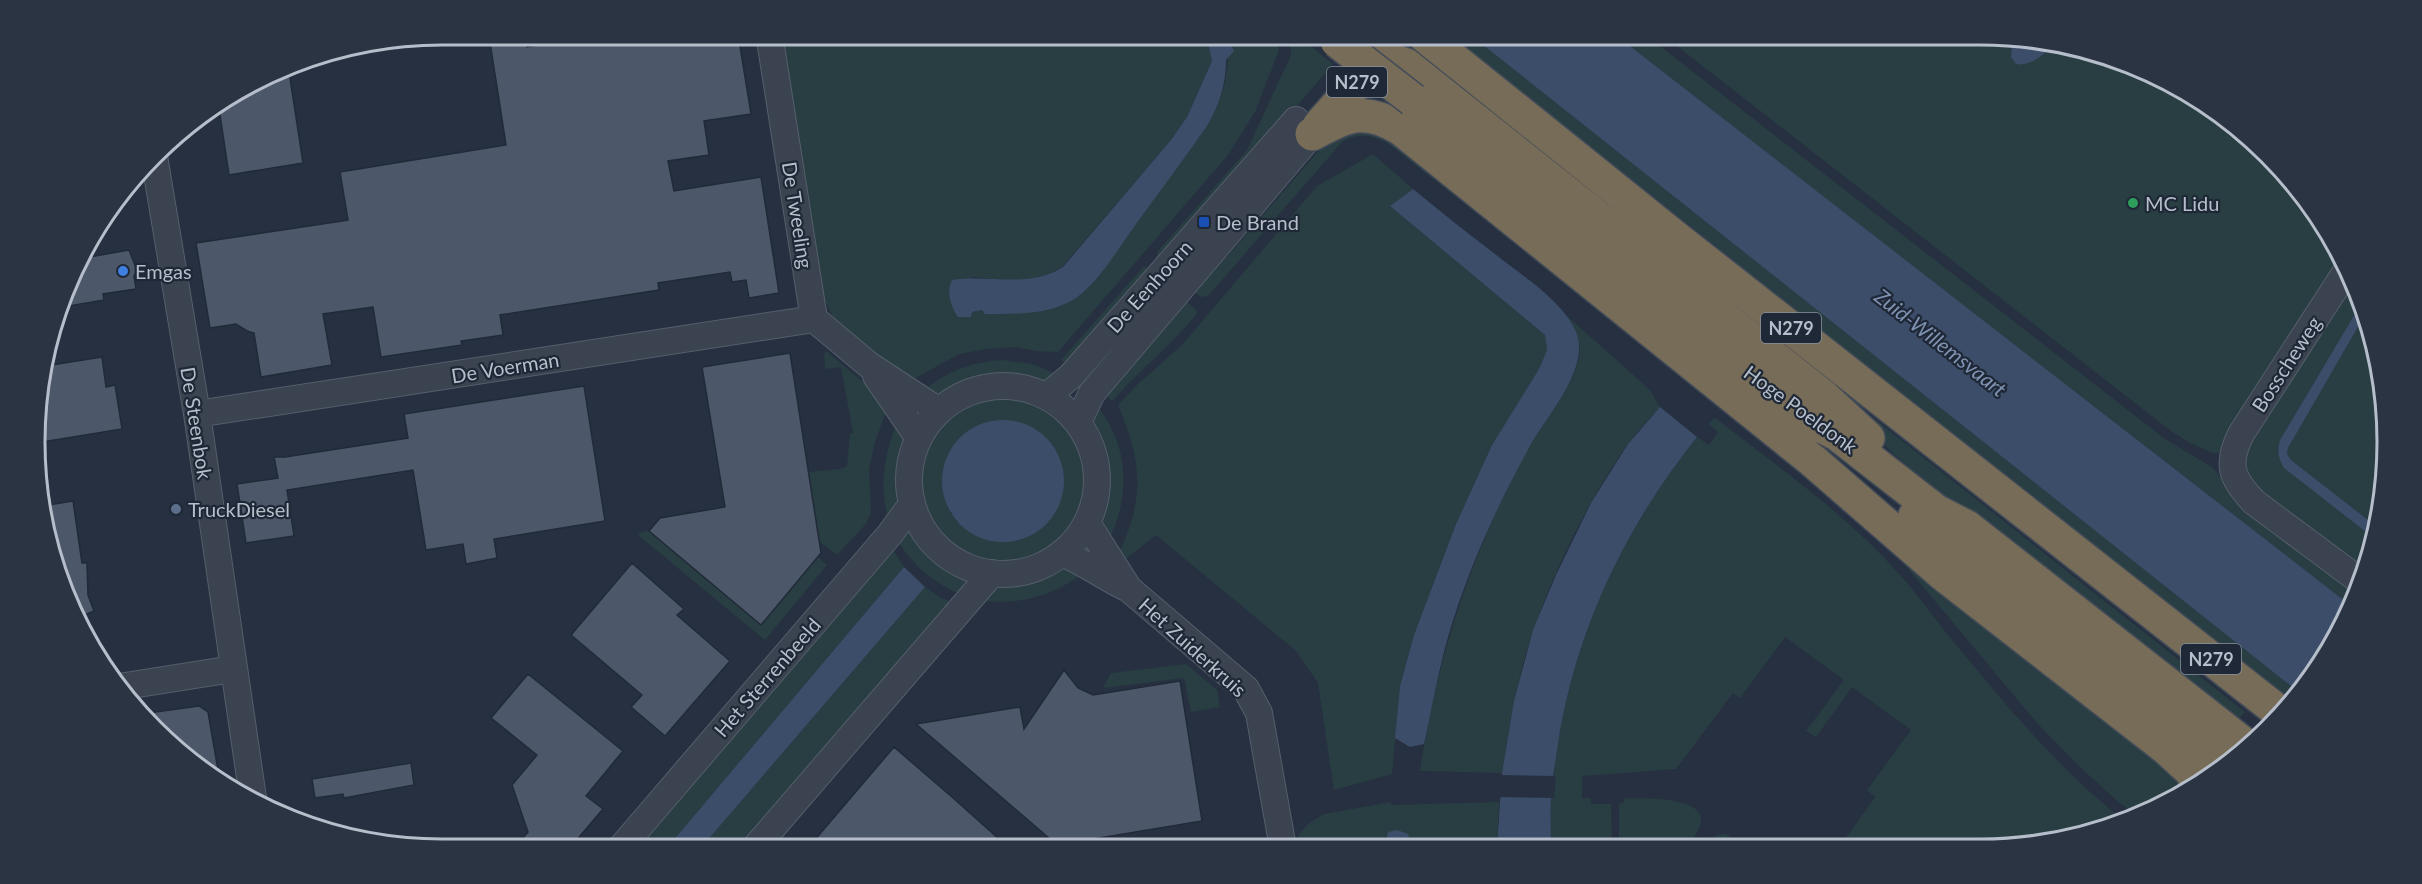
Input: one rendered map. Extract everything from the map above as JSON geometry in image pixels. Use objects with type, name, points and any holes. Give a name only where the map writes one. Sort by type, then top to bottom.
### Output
[{"type":"highway","name":"N279","points":[[1304,127],[1342,45]]},
{"type":"highway","name":"Hoge Poeldonk","points":[[1352,45],[1413,100],[1811,421],[1837,434],[1936,512],[1967,527],[2240,741]]},
{"type":"highway","name":"N279","points":[[1436,45],[2274,709]]},
{"type":"highway","name":"N279","points":[[1304,127],[1373,65],[1382,60],[1394,60],[1406,65],[1824,397],[1967,527]]},
{"type":"highway","name":"N279","points":[[1304,127],[1363,115],[1383,119],[1401,129],[1805,454],[1944,575],[2166,748],[2194,776]]},
{"type":"highway","name":"N279","points":[[1811,421],[1832,444],[1879,481],[1922,523],[2198,740],[2215,762]]},
{"type":"street","name":"De Tweeling","points":[[771,45],[814,319]]},
{"type":"street","name":"De Eenhoorn","points":[[1047,394],[1071,376],[1304,127]]},
{"type":"street","name":"De Eenhoorn","points":[[1079,420],[1092,393],[1304,127]]},
{"type":"street","name":"De Steenbok","points":[[156,167],[197,414],[252,791]]},
{"type":"street","name":"Bosscheweg","points":[[2342,278],[2241,434],[2231,461],[2235,478],[2242,490],[2254,502],[2354,576]]},
{"type":"street","points":[[814,319],[869,365],[939,411]]},
{"type":"street","name":"De Voerman","points":[[197,414],[814,319]]},
{"type":"street","points":[[869,365],[918,437]]},
{"type":"street","points":[[1012,387],[1047,394],[1079,420],[1090,443],[1098,482],[1087,523],[1077,538],[1057,558],[1027,571],[992,573],[969,567],[936,544],[925,532],[912,504],[908,478],[910,459],[918,437],[939,411],[950,402],[980,390],[1012,387]]},
{"type":"street","name":"Het Sterrenbeeld","points":[[629,839],[890,534],[912,504]]},
{"type":"street","name":"Het Zuiderkruis","points":[[1087,523],[1129,589]]},
{"type":"street","name":"Het Zuiderkruis","points":[[1062,553],[1082,561],[1109,580],[1129,589],[1246,689],[1259,713],[1281,839]]},
{"type":"street","points":[[763,839],[992,573]]},
{"type":"street","points":[[128,685],[233,669]]},
{"type":"green space","points":[[781,45],[1206,45],[1208,48],[1212,61],[1187,117],[1171,140],[1062,267],[1052,273],[1030,279],[972,277],[972,312],[1083,293],[1103,270],[1207,126],[1221,96],[1230,45],[1278,45],[1279,50],[1255,112],[1228,155],[1058,352],[1016,347],[987,349],[959,354],[914,379],[901,377],[835,322],[819,288]]},
{"type":"green space","points":[[1290,45],[1310,45],[1333,64],[1161,264],[1156,259],[1158,251],[1247,150],[1291,55]]},
{"type":"green space","points":[[1463,45],[1483,45],[2292,687],[2284,697]]},
{"type":"green space","points":[[1629,45],[1659,45],[2165,439],[2212,467],[2238,498],[2350,585],[2344,600]]},
{"type":"green space","name":"MC Lidu","points":[[1676,45],[1980,45],[2032,48],[2083,59],[2132,75],[2178,98],[2222,127],[2261,161],[2295,200],[2310,221],[2338,269],[2220,452],[2215,454],[2190,443],[2171,431]]},
{"type":"green space","points":[[1430,67],[2245,712],[2234,725],[1942,496],[1835,398]]},
{"type":"green space","points":[[1365,125],[1380,129],[1402,140],[1825,477],[1972,614],[2164,766],[2176,777],[2179,785],[2130,810],[2117,801],[2036,722],[1884,540],[1744,424],[1389,144],[1366,136],[1354,137],[1342,142],[1208,296],[1201,297],[1187,287],[1205,271],[1226,258],[1333,134],[1349,127]]},
{"type":"green space","points":[[1373,154],[1413,189],[1390,206],[1545,335],[1547,350],[1539,369],[1492,445],[1456,524],[1414,635],[1400,686],[1392,774],[1334,790],[1318,683],[1296,651],[1156,535],[1122,562],[1119,552],[1133,514],[1137,496],[1137,478],[1132,443],[1118,405],[1182,345],[1317,186]]},
{"type":"green space","points":[[1144,266],[1152,272],[1072,367],[1061,360]]},
{"type":"green space","points":[[2346,287],[2356,313],[2280,440],[2278,450],[2285,468],[2366,532],[2357,568],[2248,483],[2243,450]]},
{"type":"green space","points":[[1184,299],[1197,311],[1196,315],[1112,401],[1102,391]]},
{"type":"green space","points":[[1566,315],[1650,390],[1660,407],[1631,440],[1613,466],[1586,511],[1552,582],[1523,664],[1502,773],[1420,771],[1443,662],[1477,557],[1518,468],[1575,372],[1580,349],[1575,331]]},
{"type":"green space","points":[[2359,325],[2374,390],[2376,416],[2376,468],[2369,520],[2291,460],[2287,454],[2288,448]]},
{"type":"green space","points":[[826,351],[868,386],[886,412],[875,442],[869,470],[871,513],[865,525],[837,555],[819,541],[808,472],[840,469],[847,466],[850,434],[853,433],[841,367],[825,369]]},
{"type":"green space","points":[[1002,360],[1032,364],[1061,376],[1044,382],[991,380],[949,392],[923,391],[941,378],[960,369]]},
{"type":"green space","points":[[999,395],[1040,405],[1068,426],[1084,455],[1088,487],[1080,518],[1063,545],[1035,562],[998,567],[965,558],[938,537],[927,522],[921,505],[918,469],[931,435],[942,421],[956,409],[971,402]],"holes":[[[952,448],[1021,540],[998,541],[988,538],[964,528],[954,517],[948,508],[943,488],[945,467]]]},
{"type":"green space","points":[[1095,404],[1107,420],[1115,437],[1121,455],[1123,473],[1120,510],[1106,545],[1099,519],[1103,504],[1104,473],[1093,428],[1092,418]]},
{"type":"green space","points":[[900,417],[906,433],[907,445],[901,470],[900,501],[889,524],[884,496],[884,469],[894,430]]},
{"type":"green space","points":[[1714,417],[1810,491],[1856,530],[1910,587],[2028,729],[2073,776],[2117,815],[2032,836],[1980,839],[1845,839],[1875,797],[1867,790],[1911,730],[1852,687],[1816,737],[1806,731],[1844,680],[1785,637],[1740,698],[1733,693],[1676,769],[1582,776],[1582,798],[1591,798],[1591,804],[1611,804],[1612,839],[1551,839],[1551,791],[1557,751],[1575,666],[1589,625],[1625,546],[1671,472],[1697,437],[1709,445],[1718,432],[1709,424]]},
{"type":"green space","points":[[909,521],[922,542],[937,558],[966,577],[978,581],[965,596],[934,580],[909,557],[895,537]]},
{"type":"green space","points":[[649,531],[761,624],[818,557],[827,565],[765,640],[638,535]]},
{"type":"green space","points":[[889,544],[904,567],[674,839],[636,839]]},
{"type":"green space","points":[[1065,568],[1085,572],[1060,588],[1034,598],[1007,602],[977,600],[997,586],[1029,581],[1056,569]]},
{"type":"green space","points":[[925,587],[958,605],[751,839],[709,839]]},
{"type":"green space","points":[[1186,664],[1217,690],[1220,707],[1191,712],[1184,678],[1103,688],[1111,673]]},
{"type":"green space","points":[[1624,798],[1670,800],[1682,803],[1693,807],[1699,813],[1701,822],[1692,839],[1619,839],[1619,804],[1624,802]]},
{"type":"green space","points":[[1391,802],[1391,805],[1499,802],[1497,839],[1298,839],[1298,836],[1308,824],[1324,814]]},
{"type":"green space","points":[[1726,834],[1733,839],[1714,839],[1716,836]]},
{"type":"water","points":[[1207,45],[1231,45],[1234,51],[1226,60],[1223,86],[1215,111],[1207,126],[1112,258],[1086,290],[1077,298],[1048,310],[985,314],[982,310],[972,312],[971,317],[958,317],[950,299],[949,289],[952,280],[1023,279],[1050,274],[1063,267],[1171,140],[1187,117],[1212,61]]},
{"type":"water","name":"Zuid-Willemsvaart","points":[[1483,45],[1629,45],[2344,600],[2324,640],[2292,687]]},
{"type":"water","points":[[2012,47],[2047,51],[2032,61],[2016,64],[2011,57]]},
{"type":"water","points":[[1413,189],[1552,299],[1570,321],[1576,332],[1579,346],[1578,361],[1573,376],[1530,446],[1484,539],[1464,588],[1448,637],[1424,744],[1410,747],[1395,738],[1400,686],[1414,635],[1456,524],[1492,445],[1539,369],[1547,350],[1545,335],[1390,206]]},
{"type":"water","points":[[2356,313],[2359,325],[2288,448],[2287,454],[2291,460],[2369,520],[2366,532],[2284,468],[2278,451],[2280,440]]},
{"type":"water","points":[[1660,407],[1697,437],[1647,508],[1625,546],[1589,625],[1575,666],[1557,751],[1551,791],[1551,839],[1498,839],[1502,773],[1514,701],[1533,630],[1556,575],[1591,503],[1628,444]]},
{"type":"water","points":[[1003,420],[1026,425],[1037,430],[1046,438],[1054,447],[1059,458],[1064,481],[1059,504],[1054,515],[1046,524],[1037,532],[1026,537],[1003,542],[980,537],[969,532],[960,524],[952,515],[947,504],[942,481],[947,458],[952,447],[960,438],[969,430],[980,425]]},
{"type":"water","points":[[904,567],[925,587],[709,839],[674,839]]},
{"type":"water","points":[[1397,830],[1408,834],[1410,839],[1387,839],[1388,832]]},
{"type":"pier","points":[[1499,775],[1556,776],[1554,798],[1497,797]]},
{"type":"building","points":[[490,45],[527,45],[527,47],[538,45],[740,45],[751,114],[704,121],[709,155],[668,161],[674,191],[761,177],[779,293],[749,298],[746,280],[732,282],[730,272],[658,283],[659,290],[500,315],[503,335],[461,341],[462,345],[381,357],[373,307],[323,314],[332,365],[261,377],[254,333],[236,324],[210,328],[196,243],[348,220],[340,172],[506,145]]},
{"type":"building","points":[[290,75],[303,163],[229,175],[220,113],[243,98]]},
{"type":"building","points":[[129,250],[137,270],[134,276],[136,289],[103,294],[104,300],[69,306],[91,257]]},
{"type":"building","points":[[790,353],[821,553],[761,625],[649,531],[660,518],[725,507],[702,367]]},
{"type":"building","points":[[102,357],[106,387],[115,385],[122,429],[45,442],[48,390],[53,365]]},
{"type":"building","points":[[584,386],[605,521],[494,539],[497,558],[466,564],[463,544],[426,550],[413,470],[287,490],[294,536],[246,543],[237,484],[278,478],[274,457],[408,438],[404,414]]},
{"type":"building","points":[[73,501],[82,563],[87,563],[88,595],[94,611],[85,615],[66,570],[50,505]]},
{"type":"building","points":[[632,563],[684,609],[677,615],[730,661],[665,736],[631,707],[642,695],[571,635]]},
{"type":"building","points":[[1064,670],[1078,688],[1093,695],[1180,681],[1202,821],[1093,839],[1050,839],[916,724],[1020,707],[1024,729]]},
{"type":"building","points":[[528,674],[623,751],[586,796],[603,809],[578,839],[522,839],[528,832],[512,785],[537,755],[491,718]]},
{"type":"building","points":[[199,706],[208,712],[218,770],[180,740],[152,713]]},
{"type":"building","points":[[894,747],[999,839],[816,839]]},
{"type":"building","points":[[411,763],[414,785],[344,798],[343,794],[315,798],[312,779]]},
{"type":"place","name":"MC Lidu","points":[[2133,203]]},
{"type":"place","name":"De Brand","points":[[1204,222]]},
{"type":"place","name":"Emgas","points":[[123,271]]},
{"type":"place","name":"TruckDiesel","points":[[176,509]]}]
